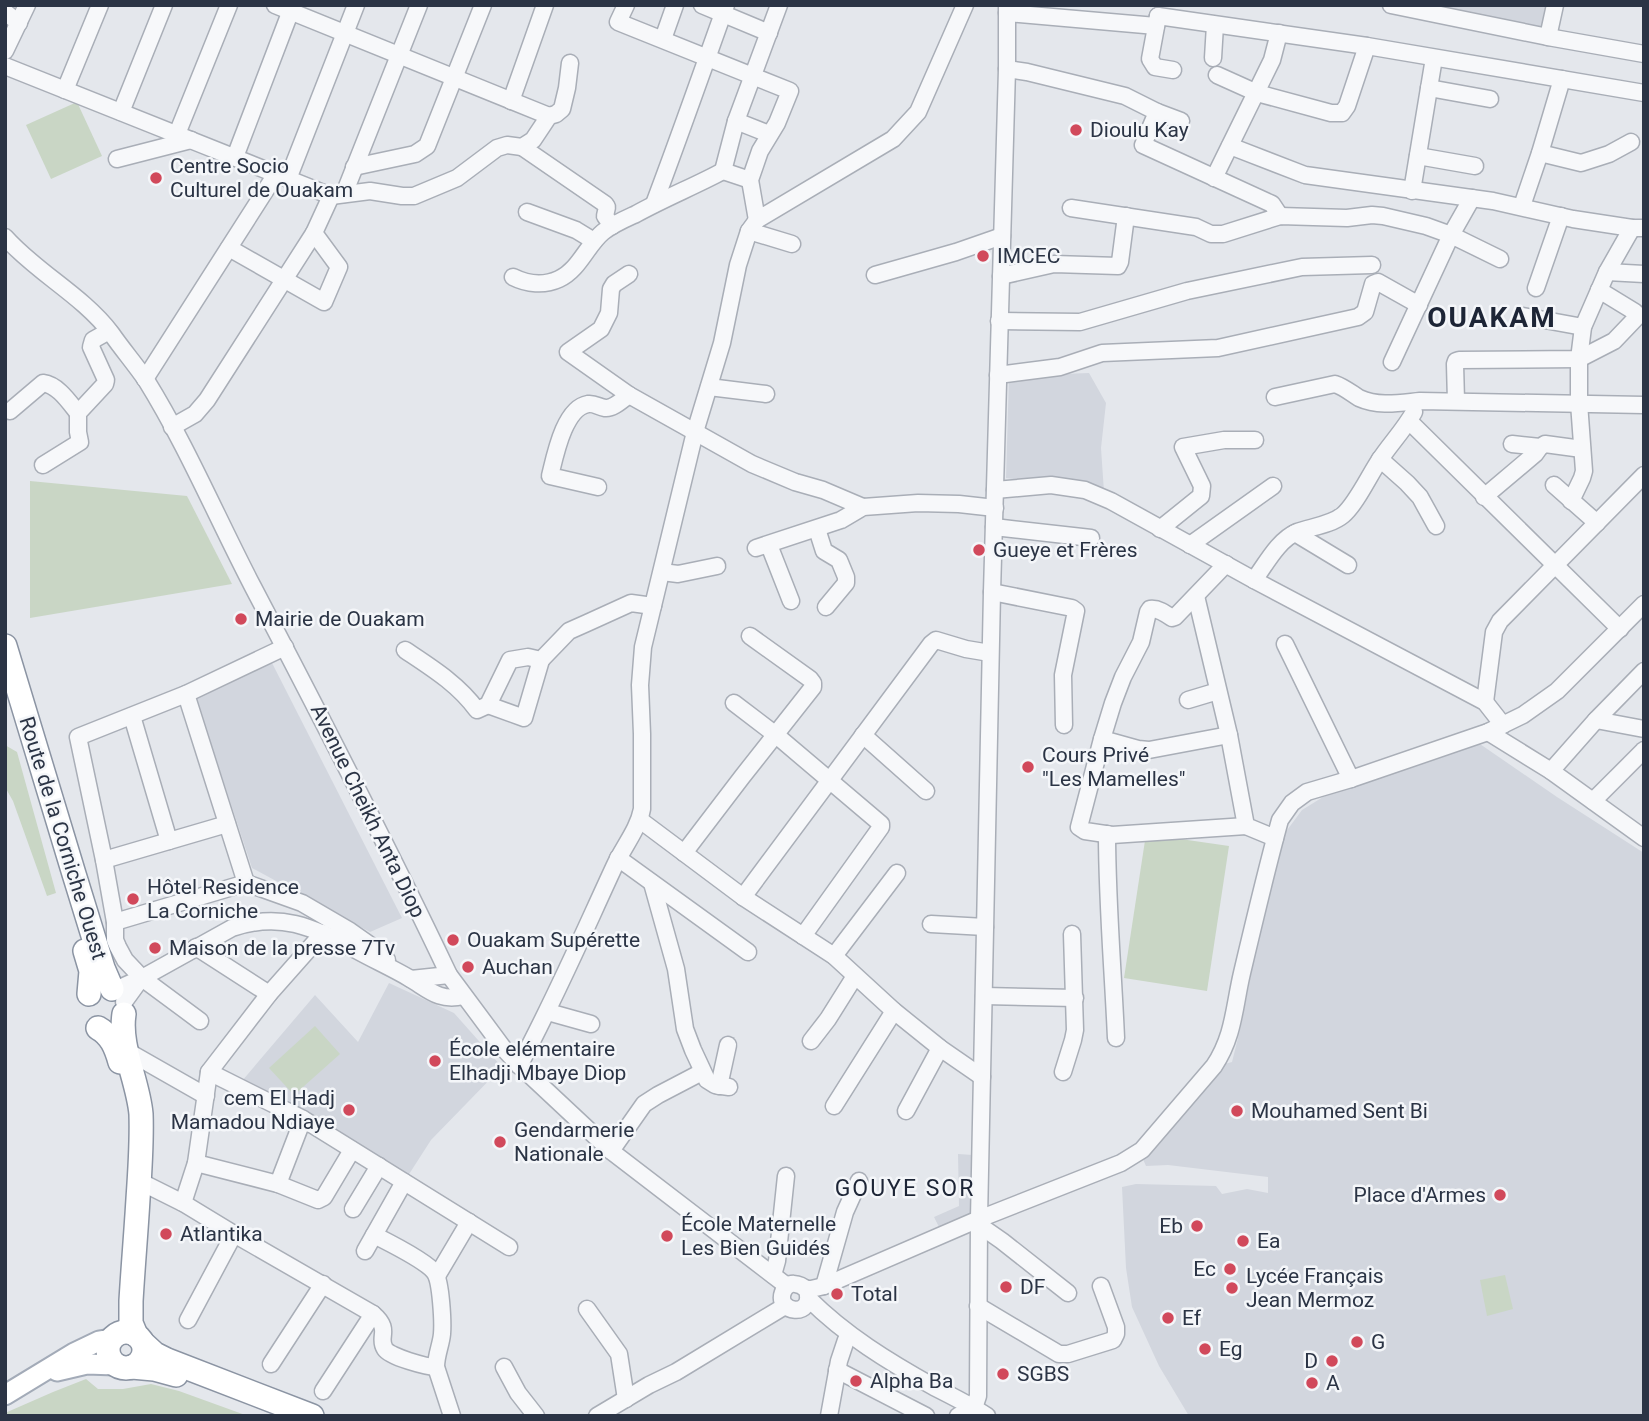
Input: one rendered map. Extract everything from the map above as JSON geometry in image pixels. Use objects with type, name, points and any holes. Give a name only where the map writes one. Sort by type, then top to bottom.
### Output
[{"type":"highway","name":"Route de la Corniche Ouest","points":[[5,646],[103,968],[119,999],[127,1051],[141,1111],[142,1143],[131,1323],[126,1338],[107,1350],[111,1361],[123,1366]]},
{"type":"highway","name":"Route de la Corniche Ouest","points":[[5,687],[90,966],[89,994]]},
{"type":"highway","points":[[98,1028],[111,1028],[117,1024],[119,999],[97,988],[85,1001],[84,1012],[89,1023],[108,1035],[116,1048],[130,1106],[131,1143],[121,1300],[126,1338]]},
{"type":"highway","points":[[123,1366],[141,1360],[144,1349],[126,1338]]},
{"type":"highway","points":[[126,1338],[167,1360],[312,1416]]},
{"type":"highway","points":[[123,1366],[174,1374],[280,1416]]},
{"type":"main road","points":[[5,1395],[99,1341],[126,1338]]},
{"type":"main road","points":[[39,1376],[87,1364],[123,1366]]},
{"type":"street","points":[[5,51],[27,5]]},
{"type":"street","points":[[65,90],[100,5]]},
{"type":"street","points":[[121,112],[164,5]]},
{"type":"street","points":[[184,137],[229,5]]},
{"type":"street","points":[[275,5],[292,8],[345,33],[549,116],[562,109],[570,63]]},
{"type":"street","points":[[145,379],[229,248],[282,176],[356,5]]},
{"type":"street","points":[[172,426],[195,414],[201,407],[338,195],[354,167],[419,5]]},
{"type":"street","points":[[354,167],[415,154],[427,146],[482,5]]},
{"type":"street","points":[[511,101],[545,5]]},
{"type":"street","points":[[519,1066],[548,1012],[618,858],[640,820],[640,685],[643,647],[695,432],[722,343],[738,264],[753,225],[750,180],[760,150],[777,123],[790,92],[618,22],[626,5]]},
{"type":"street","points":[[663,39],[675,5]]},
{"type":"street","points":[[702,5],[725,10],[769,33]]},
{"type":"street","points":[[513,277],[533,283],[558,279],[570,272],[594,241],[612,226],[723,171],[737,121],[779,5]]},
{"type":"street","points":[[753,225],[893,139],[918,112],[965,5]]},
{"type":"street","points":[[1391,5],[1644,54]]},
{"type":"street","points":[[1548,37],[1555,5]]},
{"type":"street","points":[[235,157],[292,8]]},
{"type":"street","points":[[968,1414],[978,1396],[990,653],[1007,9],[1158,16],[1367,46],[1644,93]]},
{"type":"street","points":[[654,204],[725,10]]},
{"type":"street","points":[[5,12],[19,23]]},
{"type":"street","points":[[1158,16],[1150,59],[1155,67],[1173,70]]},
{"type":"street","points":[[1213,58],[1215,25]]},
{"type":"street","points":[[1214,178],[1272,60],[1279,33]]},
{"type":"street","points":[[1217,75],[1257,93],[1331,113],[1342,113],[1347,106],[1367,46]]},
{"type":"street","points":[[1412,191],[1434,58]]},
{"type":"street","points":[[5,66],[282,176],[338,195],[370,191],[414,196],[457,178],[497,148],[507,145],[522,146],[605,204],[605,216],[612,226]]},
{"type":"street","points":[[1007,69],[1125,96],[1181,121]]},
{"type":"street","points":[[1522,206],[1562,79]]},
{"type":"street","points":[[1429,88],[1490,99]]},
{"type":"street","points":[[1157,112],[1143,145],[1272,204],[1280,216]]},
{"type":"street","points":[[522,146],[533,140],[549,116]]},
{"type":"street","points":[[737,121],[769,134]]},
{"type":"street","points":[[117,159],[184,137]]},
{"type":"street","points":[[1540,153],[1581,163],[1609,154],[1631,142]]},
{"type":"street","points":[[1230,146],[1306,175],[1472,198],[1638,228],[1607,272],[1583,327],[1578,359],[1583,478],[1571,501]]},
{"type":"street","points":[[1418,156],[1475,166]]},
{"type":"street","points":[[723,171],[750,180]]},
{"type":"street","points":[[1392,362],[1451,235],[1472,198]]},
{"type":"street","points":[[1071,208],[1196,227],[1217,235],[1280,216],[1383,216],[1451,235],[1500,259]]},
{"type":"street","points":[[527,212],[569,227],[594,241]]},
{"type":"street","points":[[1001,276],[1054,264],[1118,266],[1126,216]]},
{"type":"street","points":[[1536,288],[1561,216]]},
{"type":"street","points":[[753,225],[792,244]]},
{"type":"street","points":[[229,248],[324,302],[339,267],[314,233]]},
{"type":"street","points":[[875,275],[1002,236]]},
{"type":"street","points":[[5,237],[34,266]]},
{"type":"street","points":[[5,250],[34,266]]},
{"type":"street","points":[[999,321],[1080,322],[1187,291],[1302,267],[1372,265]]},
{"type":"street","name":"Avenue Cheikh Anta Diop","points":[[34,266],[101,321],[145,379],[285,646],[449,975],[463,996],[519,1066],[611,1151],[787,1286],[782,1298],[800,1301]]},
{"type":"street","points":[[1607,272],[1644,274]]},
{"type":"street","points":[[629,274],[611,289],[609,313],[601,329],[568,352],[629,395],[769,472],[863,507],[959,503],[995,508]]},
{"type":"street","points":[[999,375],[1060,367],[1102,353],[1218,348],[1359,317],[1365,312],[1373,284],[1378,282],[1419,305]]},
{"type":"street","points":[[1457,401],[1456,361],[1578,359],[1614,341],[1636,318],[1635,312],[1599,290]]},
{"type":"street","points":[[1523,316],[1583,327]]},
{"type":"street","points":[[78,413],[105,384],[106,380],[91,347],[93,340],[109,331]]},
{"type":"street","points":[[10,411],[43,383],[56,389],[78,413],[80,442],[44,465]]},
{"type":"street","points":[[1275,397],[1335,384],[1357,397],[1388,404],[1457,401],[1644,405]]},
{"type":"street","points":[[709,387],[766,394]]},
{"type":"street","points":[[597,488],[550,475],[560,438],[573,414],[583,405],[612,407],[629,395]]},
{"type":"street","points":[[1254,580],[1283,541],[1295,533],[1341,516],[1350,507],[1420,401]]},
{"type":"street","points":[[1409,421],[1620,629]]},
{"type":"street","points":[[1160,529],[1201,496],[1202,486],[1183,447],[1224,440],[1255,440]]},
{"type":"street","points":[[1512,444],[1540,447]]},
{"type":"street","points":[[1484,497],[1545,444],[1582,449]]},
{"type":"street","points":[[1380,458],[1420,497],[1436,526]]},
{"type":"street","points":[[1485,702],[1494,632],[1500,621],[1644,475]]},
{"type":"street","points":[[995,490],[1051,485],[1085,490],[1111,501],[1485,702],[1503,724]]},
{"type":"street","points":[[1554,485],[1597,523]]},
{"type":"street","points":[[1191,545],[1273,486]]},
{"type":"street","points":[[791,601],[763,547],[841,520],[863,507]]},
{"type":"street","points":[[994,527],[1091,538]]},
{"type":"street","points":[[817,529],[824,551],[839,560],[846,577],[846,583],[826,607]]},
{"type":"street","points":[[1295,533],[1348,565]]},
{"type":"street","points":[[1226,564],[1175,617],[1150,609],[1141,642],[1123,677],[1102,739],[1079,827],[1086,831],[1123,835],[1246,826],[1275,838]]},
{"type":"street","points":[[662,572],[678,574],[717,566]]},
{"type":"street","points":[[992,592],[1076,611],[1063,675],[1064,725]]},
{"type":"street","points":[[1196,596],[1229,735],[1246,826]]},
{"type":"street","points":[[488,705],[524,718],[541,660],[569,631],[631,603],[653,606]]},
{"type":"street","points":[[597,1416],[824,1286],[1121,1163],[1142,1150],[1224,1051],[1275,838],[1280,820],[1292,803],[1307,792],[1488,732],[1523,715],[1557,691],[1644,604]]},
{"type":"street","points":[[684,853],[813,687],[810,678],[750,636]]},
{"type":"street","points":[[743,897],[930,644],[936,640],[990,653]]},
{"type":"street","points":[[1285,644],[1351,779]]},
{"type":"street","points":[[200,1021],[142,978],[125,960],[118,947],[104,860],[78,737],[186,694],[285,646]]},
{"type":"street","points":[[405,650],[457,687],[477,710],[488,705],[510,660],[528,657],[541,660]]},
{"type":"street","points":[[1551,771],[1644,671]]},
{"type":"street","points":[[1188,700],[1219,691]]},
{"type":"street","points":[[186,694],[246,883]]},
{"type":"street","points":[[734,703],[881,824],[803,936]]},
{"type":"street","points":[[132,716],[169,841]]},
{"type":"street","points":[[1596,720],[1644,729]]},
{"type":"street","points":[[1488,732],[1551,771],[1644,838]]},
{"type":"street","points":[[863,735],[926,791]]},
{"type":"street","points":[[1102,739],[1149,750],[1229,735]]},
{"type":"street","points":[[1593,802],[1642,756]]},
{"type":"street","points":[[640,820],[743,897],[834,956],[940,1048],[982,1077]]},
{"type":"street","points":[[104,860],[228,824]]},
{"type":"street","points":[[1107,834],[1115,1038]]},
{"type":"street","points":[[618,858],[748,952]]},
{"type":"street","points":[[834,956],[897,873]]},
{"type":"street","points":[[115,922],[246,883],[302,903],[377,950],[404,976],[449,975]]},
{"type":"street","points":[[652,883],[676,968],[685,1029],[707,1080],[724,1086],[728,1045]]},
{"type":"street","points":[[119,999],[142,978],[232,928],[248,923],[277,920],[292,922],[323,933],[437,995],[453,999],[463,996]]},
{"type":"street","points":[[930,923],[985,927]]},
{"type":"street","points":[[183,1203],[196,1163],[209,1072],[269,994],[323,933]]},
{"type":"street","points":[[1063,1072],[1073,1040],[1075,998],[1072,934]]},
{"type":"street","points":[[196,947],[269,994]]},
{"type":"street","points":[[811,1041],[855,976]]},
{"type":"street","points":[[984,996],[1075,998]]},
{"type":"street","points":[[834,1106],[894,1010]]},
{"type":"street","points":[[548,1012],[591,1024]]},
{"type":"street","points":[[906,1111],[940,1048]]},
{"type":"street","points":[[127,1051],[206,1096]]},
{"type":"street","points":[[209,1072],[303,1119],[509,1247]]},
{"type":"street","points":[[611,1151],[644,1104],[702,1072]]},
{"type":"street","points":[[278,1184],[303,1119]]},
{"type":"street","points":[[196,1163],[278,1184],[320,1200],[352,1150]]},
{"type":"street","points":[[353,1209],[379,1166]]},
{"type":"street","points":[[773,1275],[777,1261],[786,1177]]},
{"type":"street","points":[[139,1181],[183,1203],[373,1314],[383,1326],[384,1346],[387,1351],[419,1365],[436,1367]]},
{"type":"street","points":[[824,1286],[845,1212],[859,1181]]},
{"type":"street","points":[[365,1251],[404,1182]]},
{"type":"street","points":[[452,1416],[436,1367],[442,1334],[437,1276],[469,1222]]},
{"type":"street","points":[[979,1222],[1068,1293]]},
{"type":"street","points":[[188,1320],[234,1234]]},
{"type":"street","points":[[374,1235],[426,1265],[437,1276]]},
{"type":"street","points":[[271,1364],[323,1284]]},
{"type":"street","points":[[978,1306],[1059,1354],[1068,1354],[1113,1340],[1116,1334],[1101,1286]]},
{"type":"street","points":[[800,1301],[846,1340],[933,1396],[968,1414]]},
{"type":"street","points":[[800,1301],[968,1414]]},
{"type":"street","points":[[587,1309],[619,1354],[626,1399]]},
{"type":"street","points":[[324,1391],[373,1314]]},
{"type":"street","points":[[829,1416],[837,1370],[846,1340]]},
{"type":"street","points":[[504,1367],[518,1393],[536,1416]]},
{"type":"street","points":[[837,1370],[924,1415],[933,1396]]},
{"type":"street","points":[[903,1404],[914,1384]]},
{"type":"shaded area","points":[[1418,5],[1547,5],[1542,29]]},
{"type":"shaded area","points":[[1089,373],[1106,403],[1101,448],[1104,492],[1006,478],[1009,376]]},
{"type":"shaded area","points":[[271,661],[402,918],[370,932],[252,868],[195,695]]},
{"type":"shaded area","points":[[1477,742],[1644,853],[1644,1416],[1189,1416],[1159,1366],[1132,1307],[1126,1268],[1122,1187],[1136,1184],[1216,1186],[1222,1194],[1247,1189],[1268,1193],[1268,1177],[1168,1165],[1146,1166],[1142,1157],[1221,1065],[1232,1062],[1285,833],[1302,810],[1323,797]]},
{"type":"shaded area","points":[[389,983],[454,1013],[502,1067],[431,1140],[404,1182],[242,1081],[315,995],[358,1042]]},
{"type":"shaded area","points":[[958,1154],[973,1155],[973,1205],[970,1214],[940,1229],[934,1217],[959,1206]]},
{"type":"green space","points":[[77,102],[102,156],[51,179],[26,125]]},
{"type":"green space","points":[[30,481],[187,496],[232,584],[30,618]]},
{"type":"green space","points":[[5,745],[17,752],[56,893],[47,896],[13,801],[5,787]]},
{"type":"green space","points":[[1146,834],[1229,846],[1207,991],[1124,978]]},
{"type":"green space","points":[[315,1026],[340,1054],[294,1095],[269,1068]]},
{"type":"green space","points":[[1505,1275],[1513,1309],[1487,1316],[1480,1280]]},
{"type":"green space","points":[[86,1379],[98,1389],[123,1389],[151,1384],[179,1391],[248,1416],[5,1416],[5,1413]]},
{"type":"place","name":"Dioulu Kay","points":[[1076,130]]},
{"type":"place","name":"Centre Socio Culturel de Ouakam","points":[[156,178]]},
{"type":"place","name":"IMCEC","points":[[983,256]]},
{"type":"place","name":"Gueye et Frères","points":[[979,550]]},
{"type":"place","name":"Mairie de Ouakam","points":[[241,619]]},
{"type":"place","name":"Cours Privé \"Les Mamelles\"","points":[[1028,767]]},
{"type":"place","name":"Hôtel Residence La Corniche","points":[[133,899]]},
{"type":"place","name":"Ouakam Supérette","points":[[453,940]]},
{"type":"place","name":"Maison de la presse 7Tv","points":[[155,948]]},
{"type":"place","name":"Auchan","points":[[468,967]]},
{"type":"place","name":"École elémentaire Elhadji Mbaye Diop","points":[[435,1061]]},
{"type":"place","name":"cem El Hadj Mamadou Ndiaye","points":[[349,1110]]},
{"type":"place","name":"Mouhamed Sent Bi","points":[[1237,1111]]},
{"type":"place","name":"Gendarmerie Nationale","points":[[500,1142]]},
{"type":"place","name":"Place d'Armes","points":[[1500,1195]]},
{"type":"place","name":"Eb","points":[[1197,1226]]},
{"type":"place","name":"Atlantika","points":[[166,1234]]},
{"type":"place","name":"École Maternelle Les Bien Guidés","points":[[667,1236]]},
{"type":"place","name":"Ea","points":[[1243,1241]]},
{"type":"place","name":"Ec","points":[[1230,1269]]},
{"type":"place","name":"DF","points":[[1006,1287]]},
{"type":"place","name":"Lycée Français Jean Mermoz","points":[[1232,1288]]},
{"type":"place","name":"Total","points":[[837,1294]]},
{"type":"place","name":"Ef","points":[[1168,1318]]},
{"type":"place","name":"G","points":[[1357,1342]]},
{"type":"place","name":"Eg","points":[[1205,1349]]},
{"type":"place","name":"D","points":[[1332,1361]]},
{"type":"place","name":"SGBS","points":[[1003,1374]]},
{"type":"place","name":"Alpha Ba","points":[[856,1381]]},
{"type":"place","name":"A","points":[[1312,1383]]},
{"type":"district","name":"OUAKAM","points":[[1492,317]]},
{"type":"district","name":"GOUYE SOR","points":[[905,1188]]}]
